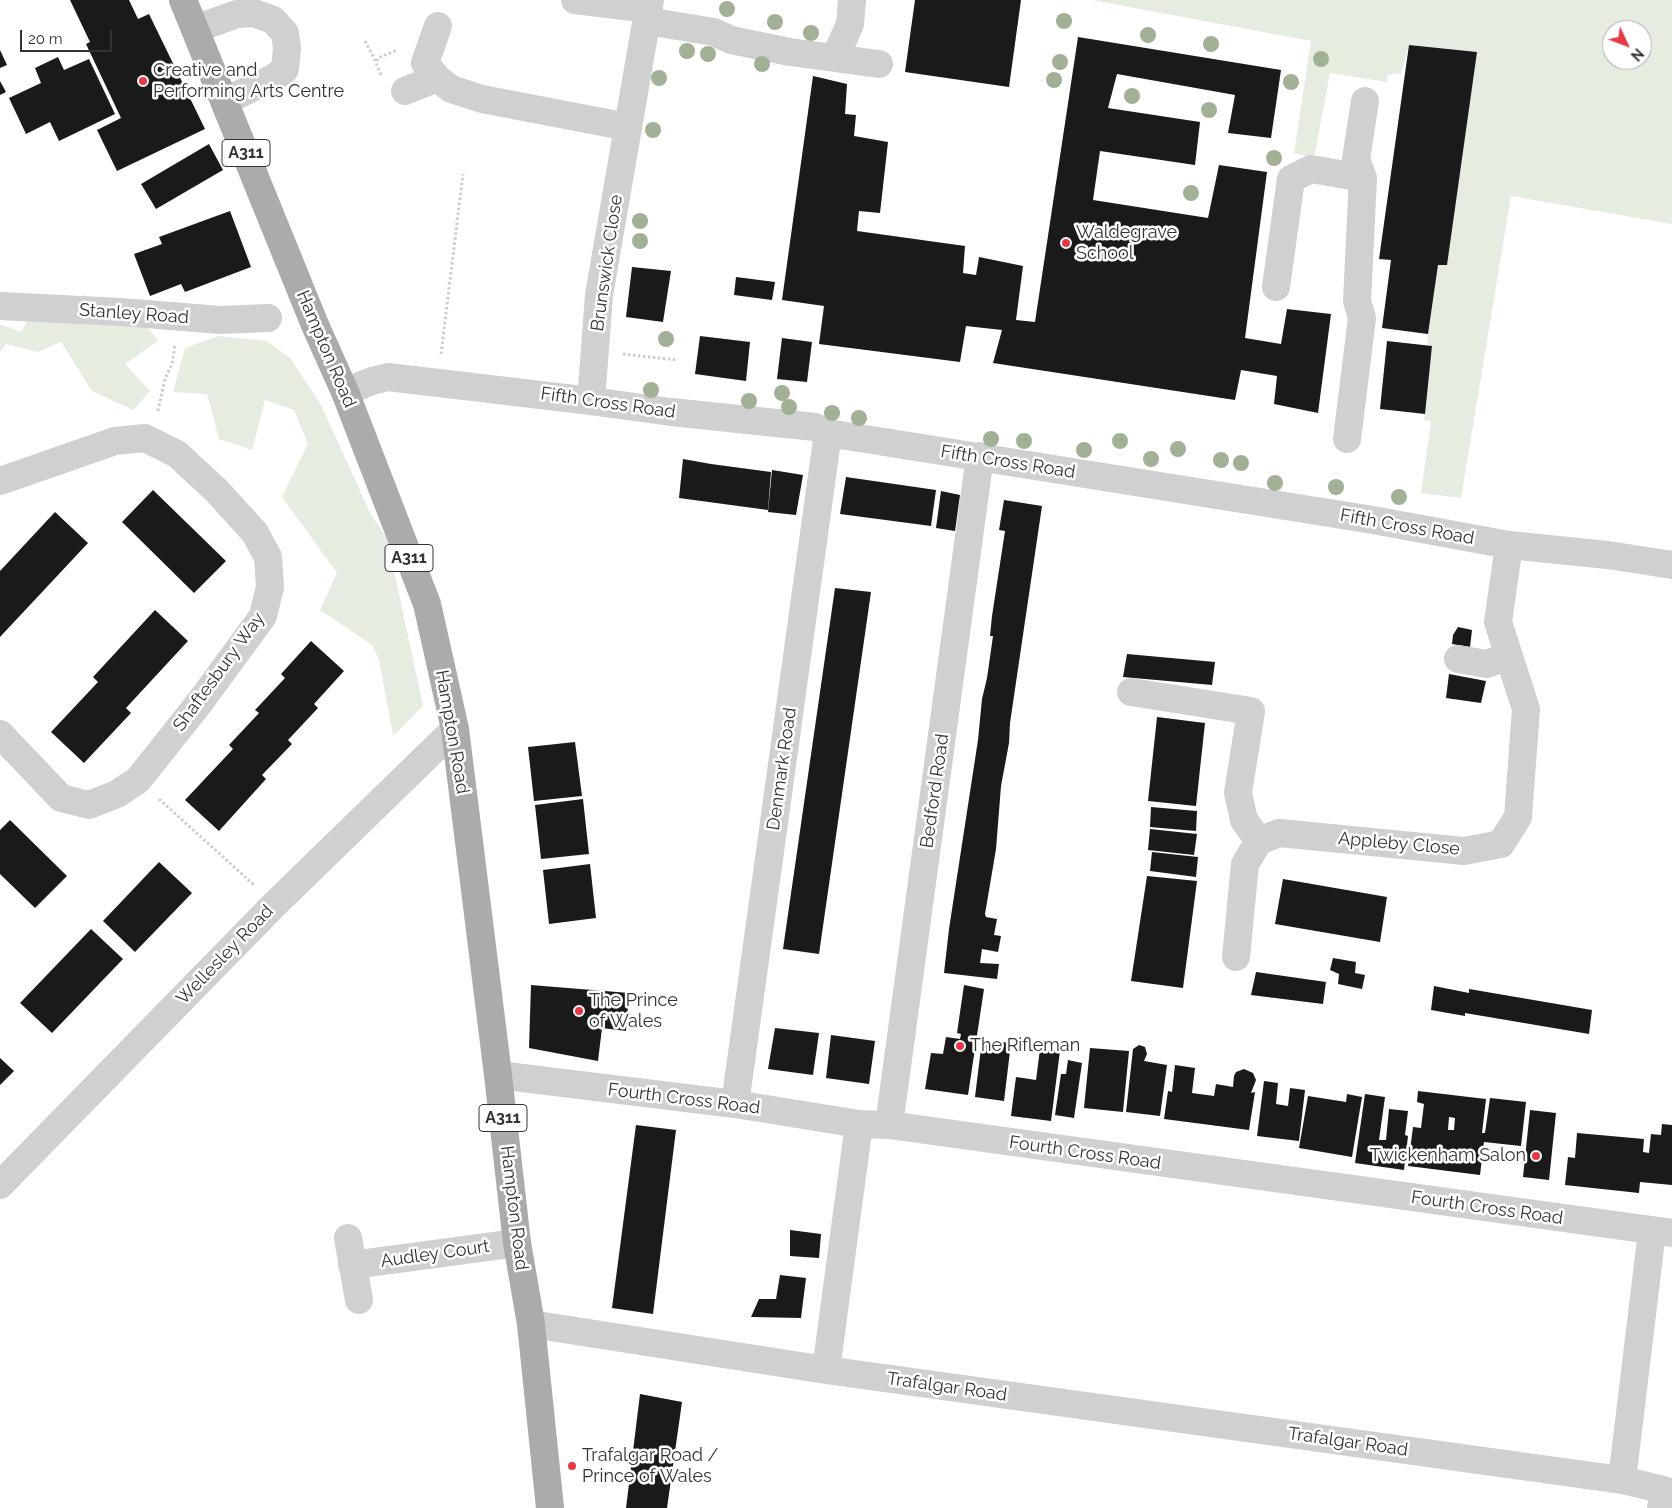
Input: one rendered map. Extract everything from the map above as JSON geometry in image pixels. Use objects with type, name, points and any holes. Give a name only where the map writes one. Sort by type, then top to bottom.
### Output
[{"type":"main road","name":"Hampton Road","points":[[183,0],[315,325],[345,392],[427,604],[455,729],[517,1243],[531,1324],[550,1508]]},
{"type":"street","points":[[575,0],[649,10],[714,32],[731,40],[790,52],[879,64]]},
{"type":"street","points":[[835,58],[850,24],[852,0]]},
{"type":"street","name":"Brunswick Close","points":[[591,400],[599,295],[649,10]]},
{"type":"street","points":[[195,29],[237,14],[254,13],[273,20],[285,33],[287,48],[285,69],[275,77],[225,101]]},
{"type":"street","points":[[438,26],[426,63],[436,78],[451,90],[482,99],[628,127]]},
{"type":"street","points":[[405,91],[436,78]]},
{"type":"street","points":[[1347,440],[1362,318],[1358,301],[1363,178],[1356,159],[1365,101]]},
{"type":"street","points":[[1276,287],[1291,179],[1311,169],[1363,178]]},
{"type":"street","name":"Stanley Road","points":[[0,306],[121,312],[220,320],[268,318]]},
{"type":"street","name":"Fifth Cross Road","points":[[345,392],[388,377],[591,400],[671,412],[816,427],[828,433],[1373,520],[1509,545],[1608,555],[1672,565]]},
{"type":"street","name":"Denmark Road","points":[[735,1104],[828,433]]},
{"type":"street","name":"Shaftesbury Way","points":[[0,481],[115,441],[145,438],[177,454],[217,491],[255,533],[268,557],[270,587],[263,616],[200,702],[138,780],[117,794],[89,805],[61,798],[0,734]]},
{"type":"street","name":"Bedford Road","points":[[889,1126],[980,456]]},
{"type":"street","name":"Appleby Close","points":[[1260,841],[1279,833],[1464,851],[1501,844],[1518,817],[1526,708],[1498,622],[1509,545]]},
{"type":"street","points":[[1458,659],[1487,664],[1508,656]]},
{"type":"street","points":[[1131,692],[1251,711],[1238,792],[1244,820],[1260,841],[1245,864],[1236,957]]},
{"type":"street","name":"Wellesley Road","points":[[0,1185],[275,904],[455,729]]},
{"type":"street","name":"Fourth Cross Road","points":[[498,1075],[735,1104],[859,1124],[889,1126],[1662,1232]]},
{"type":"street","points":[[826,1370],[859,1124]]},
{"type":"street","points":[[1622,1480],[1662,1232]]},
{"type":"street","points":[[348,1238],[359,1300]]},
{"type":"street","name":"Audley Court","points":[[352,1265],[517,1243]]},
{"type":"street","name":"Trafalgar Road","points":[[531,1324],[826,1370],[1622,1480],[1664,1490],[1661,1508]]},
{"type":"path","points":[[364,41],[376,63]]},
{"type":"path","points":[[438,382],[463,174]]},
{"type":"path","points":[[595,352],[677,360]]},
{"type":"path","points":[[138,780],[275,904]]},
{"type":"shaded area","points":[[1092,0],[1672,0],[1672,224],[1511,196],[1461,498],[1421,493],[1431,421],[1424,420],[1432,346],[1427,345],[1428,334],[1438,265],[1477,52],[1409,45],[1401,74],[1388,74],[1387,82],[1330,73],[1314,158],[1294,153],[1311,41]]},
{"type":"shaded area","points":[[84,295],[142,320],[158,341],[125,364],[150,391],[133,410],[92,391],[61,342],[38,352],[6,344],[0,352],[0,324],[21,332],[29,317]]},
{"type":"shaded area","points":[[218,336],[267,341],[290,358],[321,405],[371,515],[387,538],[423,706],[393,736],[379,659],[372,645],[320,610],[337,573],[282,497],[308,444],[294,410],[265,400],[252,450],[219,439],[207,394],[173,392],[185,348]]},
{"type":"building","name":"Creative and Performing Arts Centre","points":[[70,0],[129,0],[138,19],[149,14],[205,129],[117,171],[97,130],[121,118],[86,44],[90,42]]},
{"type":"building","points":[[915,0],[1021,0],[1009,87],[905,72]]},
{"type":"building","points":[[1078,37],[1281,70],[1271,138],[1228,133],[1235,95],[1117,74],[1108,108],[1200,122],[1195,165],[1100,151],[1093,200],[1208,218],[1219,165],[1267,172],[1245,338],[1281,344],[1287,309],[1331,314],[1318,413],[1274,404],[1277,376],[1241,370],[1235,400],[993,363],[1002,330],[966,326],[960,362],[819,344],[824,306],[782,300],[813,76],[847,84],[845,114],[856,115],[854,136],[888,142],[880,213],[859,211],[857,231],[965,246],[963,273],[976,275],[979,257],[1023,266],[1016,320],[1035,322]]},
{"type":"building","points":[[1409,45],[1477,52],[1447,265],[1438,265],[1428,334],[1382,328],[1391,260],[1379,259]]},
{"type":"building","points":[[0,50],[7,65],[0,68]]},
{"type":"building","points":[[58,57],[64,70],[89,59],[115,114],[59,141],[50,122],[26,134],[9,98],[41,83],[35,68]]},
{"type":"building","points":[[0,81],[6,92],[0,95]]},
{"type":"building","points":[[209,144],[223,170],[156,209],[141,184]]},
{"type":"building","points":[[230,211],[251,267],[185,292],[181,284],[150,296],[134,254],[162,244],[159,237]]},
{"type":"building","points":[[632,267],[671,271],[663,322],[626,317]]},
{"type":"building","points":[[736,277],[775,282],[772,300],[734,295]]},
{"type":"building","points":[[700,336],[750,342],[746,381],[695,374]]},
{"type":"building","points":[[782,338],[812,342],[807,382],[777,379]]},
{"type":"building","points":[[1387,341],[1432,346],[1425,414],[1380,409]]},
{"type":"building","points":[[683,459],[771,472],[768,510],[679,498]]},
{"type":"building","points":[[772,470],[803,475],[796,515],[768,512]]},
{"type":"building","points":[[846,477],[936,490],[931,526],[840,514]]},
{"type":"building","points":[[153,490],[226,561],[194,593],[122,522]]},
{"type":"building","points":[[941,491],[960,495],[955,531],[936,528]]},
{"type":"building","points":[[1004,500],[1042,506],[1010,723],[1009,743],[1001,786],[996,849],[985,914],[986,917],[997,919],[994,935],[1001,936],[998,952],[982,949],[980,963],[999,964],[997,979],[944,973],[978,740],[982,699],[993,636],[990,636],[992,616],[1005,531],[999,530]]},
{"type":"building","points":[[55,512],[88,543],[0,637],[0,571]]},
{"type":"building","points":[[835,588],[871,592],[819,954],[783,949]]},
{"type":"building","points":[[155,610],[188,641],[126,708],[131,713],[84,763],[51,732],[98,682],[93,677]]},
{"type":"building","points":[[1458,627],[1472,630],[1470,647],[1452,644],[1453,635]]},
{"type":"building","points":[[311,641],[344,671],[314,704],[318,708],[288,740],[292,744],[262,775],[266,779],[219,831],[185,800],[233,749],[229,745],[259,713],[255,710],[285,678],[281,674]]},
{"type":"building","points":[[1127,654],[1215,662],[1212,685],[1123,677]]},
{"type":"building","points":[[1449,674],[1486,681],[1481,703],[1446,698]]},
{"type":"building","points":[[1157,717],[1205,723],[1196,806],[1148,801]]},
{"type":"building","points":[[575,742],[582,796],[534,801],[528,747]]},
{"type":"building","points":[[583,799],[589,854],[541,859],[535,805]]},
{"type":"building","points":[[1151,807],[1197,811],[1196,831],[1150,827]]},
{"type":"building","points":[[10,820],[67,876],[35,908],[0,874],[0,830]]},
{"type":"building","points":[[1150,829],[1197,834],[1194,855],[1148,850]]},
{"type":"building","points":[[1152,852],[1198,857],[1196,877],[1150,871]]},
{"type":"building","points":[[159,862],[192,893],[135,952],[103,921]]},
{"type":"building","points":[[590,864],[596,918],[549,924],[543,870]]},
{"type":"building","points":[[1147,876],[1197,881],[1183,988],[1131,981]]},
{"type":"building","points":[[1283,879],[1387,897],[1380,942],[1275,924]]},
{"type":"building","points":[[91,929],[123,959],[52,1033],[20,1003]]},
{"type":"building","points":[[1333,958],[1356,962],[1355,973],[1365,975],[1362,989],[1338,984],[1339,974],[1330,970]]},
{"type":"building","points":[[1256,972],[1326,982],[1323,1004],[1251,995]]},
{"type":"building","name":"The Prince of Wales","points":[[531,985],[629,993],[626,1031],[602,1028],[598,1061],[529,1048]]},
{"type":"building","name":"The Rifleman","points":[[964,985],[984,989],[968,1095],[925,1089],[931,1053],[943,1054],[946,1037],[960,1039],[961,1034],[957,1033]]},
{"type":"building","points":[[1434,986],[1469,993],[1469,989],[1592,1010],[1589,1034],[1465,1013],[1465,1016],[1431,1010]]},
{"type":"building","points":[[775,1028],[819,1033],[813,1075],[768,1069]]},
{"type":"building","points":[[831,1035],[875,1041],[869,1084],[826,1078]]},
{"type":"building","points":[[982,1040],[1011,1043],[1004,1101],[975,1097]]},
{"type":"building","points":[[1139,1045],[1145,1047],[1147,1054],[1144,1061],[1167,1065],[1160,1116],[1126,1112],[1133,1049]]},
{"type":"building","points":[[1090,1048],[1129,1051],[1123,1112],[1084,1108]]},
{"type":"building","points":[[1040,1049],[1060,1051],[1051,1121],[1011,1116],[1016,1077],[1036,1080]]},
{"type":"building","points":[[0,1058],[14,1071],[0,1085]]},
{"type":"building","points":[[1068,1060],[1082,1063],[1074,1118],[1055,1115],[1061,1074],[1066,1074]]},
{"type":"building","points":[[1175,1065],[1195,1068],[1192,1093],[1214,1096],[1216,1084],[1233,1087],[1236,1072],[1244,1069],[1253,1073],[1256,1080],[1251,1093],[1255,1092],[1249,1130],[1164,1119],[1168,1091],[1172,1092]]},
{"type":"building","points":[[1264,1081],[1278,1083],[1276,1104],[1288,1106],[1290,1088],[1305,1090],[1299,1141],[1257,1136]]},
{"type":"building","points":[[1418,1091],[1486,1099],[1482,1133],[1485,1133],[1490,1098],[1526,1102],[1521,1146],[1484,1142],[1480,1175],[1408,1166],[1413,1127],[1421,1128],[1424,1104],[1417,1102]],"holes":[[[1449,1117],[1455,1118],[1454,1130],[1448,1130]]]},
{"type":"building","points":[[1347,1094],[1362,1097],[1352,1157],[1299,1148],[1308,1096],[1346,1102]]},
{"type":"building","points":[[1365,1094],[1385,1097],[1379,1140],[1386,1140],[1389,1109],[1408,1111],[1405,1135],[1408,1136],[1404,1170],[1355,1163]]},
{"type":"building","points":[[1530,1110],[1556,1113],[1549,1180],[1523,1177]]},
{"type":"building","points":[[1662,1124],[1672,1125],[1672,1185],[1640,1182],[1639,1193],[1565,1185],[1568,1157],[1575,1158],[1577,1133],[1644,1139],[1643,1152],[1649,1153],[1651,1134],[1661,1135]]},
{"type":"building","points":[[636,1125],[676,1130],[653,1314],[612,1308]]},
{"type":"building","points":[[790,1230],[821,1234],[819,1258],[790,1256]]},
{"type":"building","points":[[780,1275],[806,1278],[801,1318],[751,1317],[759,1299],[776,1299]]},
{"type":"building","points":[[640,1394],[682,1402],[667,1508],[626,1508]]},
{"type":"place","name":"Creative and Performing Arts Centre","points":[[143,81]]},
{"type":"place","name":"Waldegrave School","points":[[1066,243]]},
{"type":"place","name":"The Prince of Wales","points":[[579,1011]]},
{"type":"place","name":"The Rifleman","points":[[960,1046]]},
{"type":"place","name":"Twickenham Salon","points":[[1536,1156]]},
{"type":"place","name":"Trafalgar Road / Prince of Wales","points":[[572,1466]]}]
